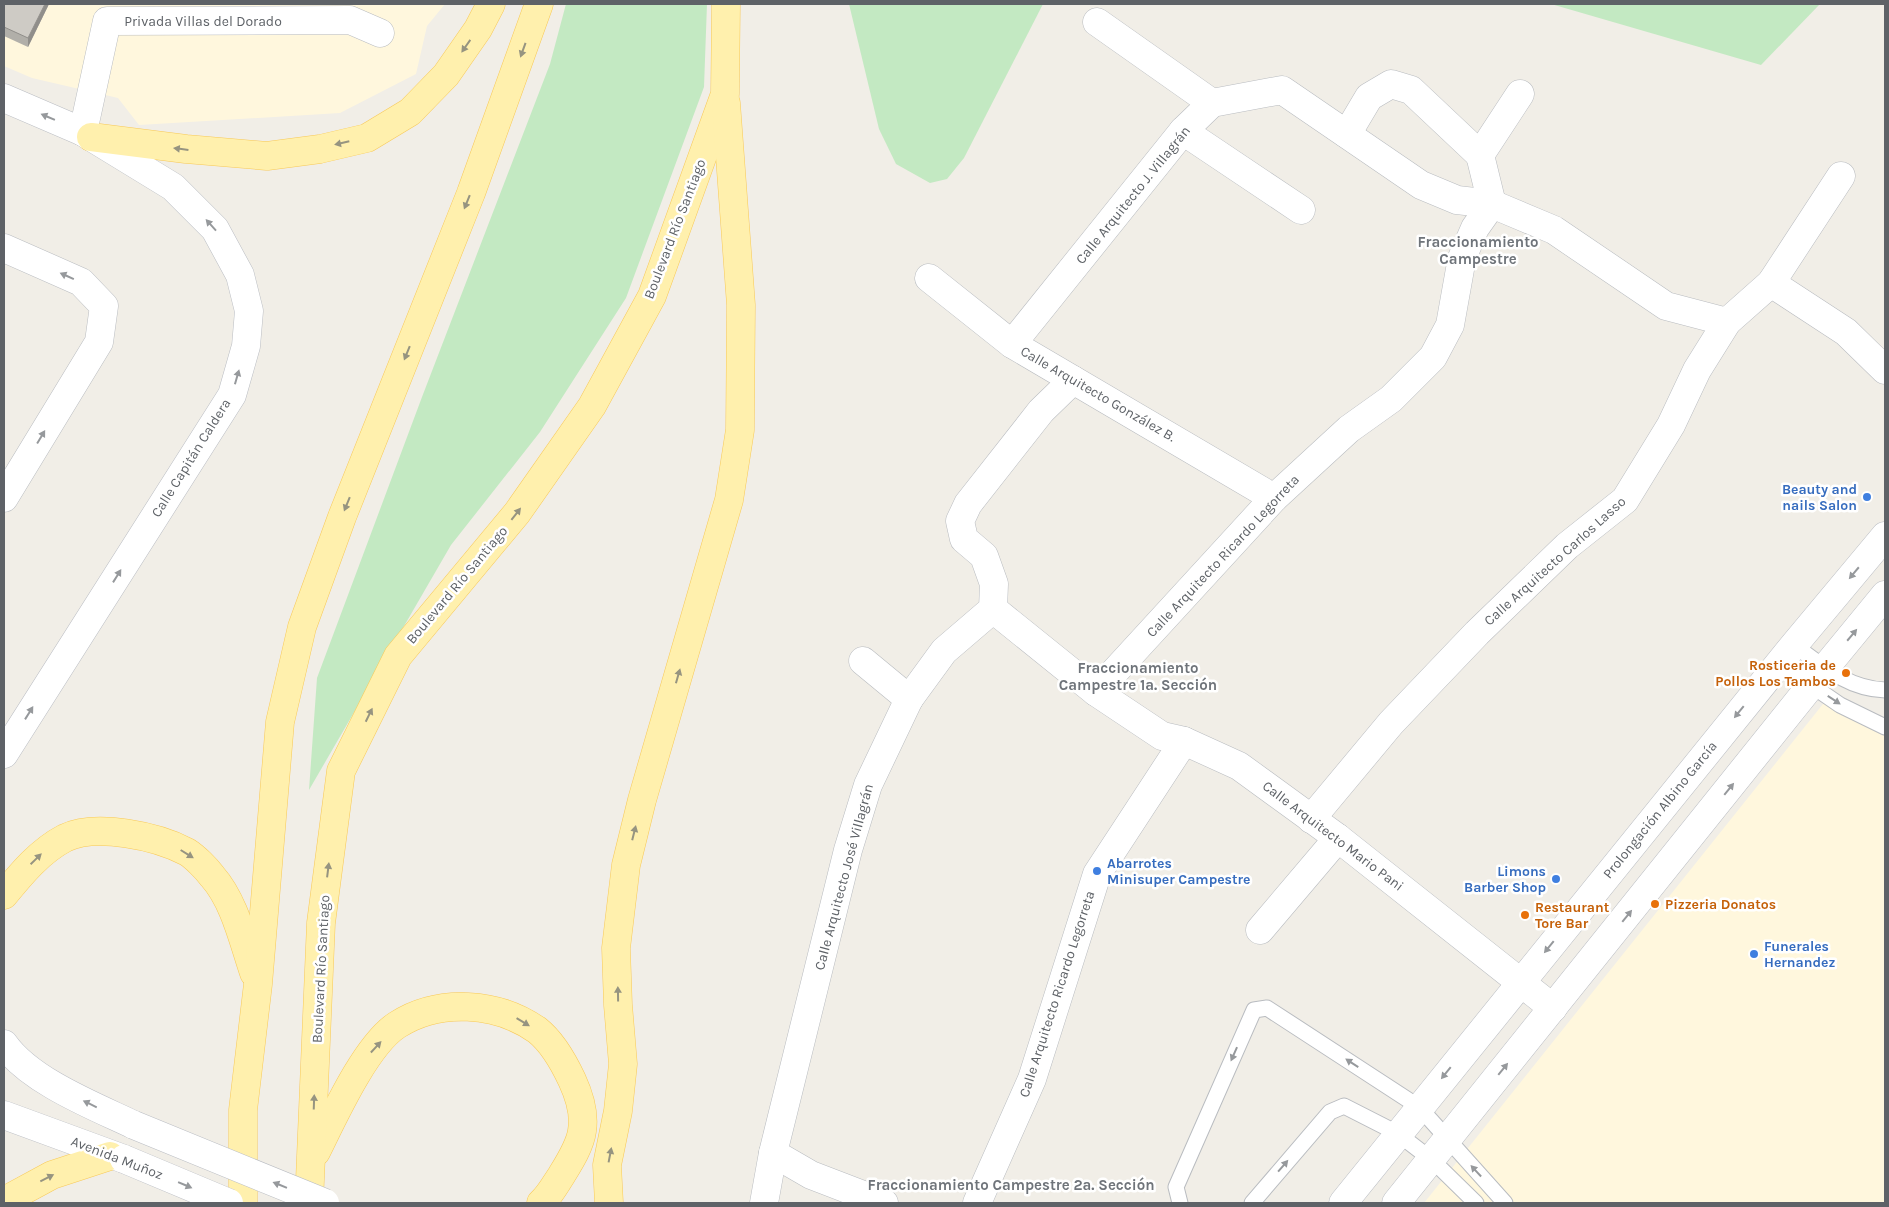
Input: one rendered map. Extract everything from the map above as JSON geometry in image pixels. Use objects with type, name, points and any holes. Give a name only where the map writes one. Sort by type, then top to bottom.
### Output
[{"type":"main road","points":[[87,134],[186,149],[267,156],[320,148],[367,138],[410,112],[446,74],[478,28],[491,4]]},
{"type":"main road","points":[[228,1203],[243,1110],[258,984],[280,722],[302,627],[342,517],[471,193],[539,4]]},
{"type":"main road","name":"Boulevard Río Santiago","points":[[309,1203],[321,923],[341,771],[398,656],[517,513],[592,406],[652,296],[726,94],[726,4]]},
{"type":"main road","points":[[609,1203],[608,1166],[618,1111],[623,1064],[616,948],[626,865],[642,800],[729,500],[740,430],[741,305],[726,94]]},
{"type":"main road","points":[[4,895],[41,854],[66,838],[96,832],[123,832],[157,841],[188,853],[212,876],[234,913],[258,984]]},
{"type":"main road","points":[[312,1159],[349,1087],[371,1052],[396,1025],[438,1008],[475,1007],[509,1014],[538,1032],[565,1064],[580,1098],[582,1131],[568,1164],[541,1203]]},
{"type":"main road","points":[[243,1110],[243,1203]]},
{"type":"main road","points":[[4,1201],[52,1175],[117,1157]]},
{"type":"street","name":"Privada Villas del Dorado","points":[[87,134],[107,21],[350,20],[380,33]]},
{"type":"street","points":[[1097,22],[1212,103],[1282,90],[1421,185],[1457,200],[1492,204],[1554,230],[1666,306],[1727,322]]},
{"type":"street","points":[[1347,134],[1369,97],[1391,84],[1411,90],[1480,155],[1492,204]]},
{"type":"street","points":[[1480,155],[1520,94]]},
{"type":"street","name":"Calle Capitán Caldera","points":[[4,98],[87,134],[173,187],[215,229],[240,275],[249,311],[246,346],[232,395],[4,754]]},
{"type":"street","name":"Calle Arquitecto J. Villagrán","points":[[1012,344],[1183,131],[1212,103]]},
{"type":"street","points":[[1183,131],[1301,210]]},
{"type":"street","name":"Calle Arquitecto Carlos Lasso","points":[[1311,819],[1391,723],[1477,633],[1567,546],[1625,500],[1648,466],[1671,425],[1697,370],[1727,322],[1771,283],[1841,176]]},
{"type":"street","name":"Calle Arquitecto Ricardo Legorreta","points":[[1096,692],[1274,498],[1349,429],[1391,399],[1433,357],[1450,325],[1462,258],[1475,228],[1492,204]]},
{"type":"street","points":[[4,248],[81,282],[104,306],[99,342],[8,483]]},
{"type":"street","name":"Calle Arquitecto González B.","points":[[929,278],[1012,344],[1274,498]]},
{"type":"street","points":[[1771,283],[1846,332],[1885,370]]},
{"type":"street","points":[[1073,380],[1041,411],[968,504],[960,521],[964,539],[984,556],[994,584],[993,609],[1096,692]]},
{"type":"street","name":"Prolongación Albino García","points":[[1343,1203],[1397,1133],[1885,536]]},
{"type":"street","points":[[1396,1203],[1885,595]]},
{"type":"street","name":"Calle Arquitecto José Villagrán","points":[[764,1203],[773,1153],[848,850],[868,785],[909,699],[944,652],[993,609]]},
{"type":"street","points":[[863,661],[909,699]]},
{"type":"street","name":"Calle Arquitecto Mario Pani","points":[[1096,692],[1162,736],[1184,742],[1239,766],[1338,838],[1553,1008]]},
{"type":"street","name":"Calle Arquitecto Ricardo Legorreta","points":[[977,1203],[1032,1079],[1097,874],[1184,742]]},
{"type":"street","points":[[1260,930],[1338,838]]},
{"type":"street","points":[[4,1044],[9,1051],[51,1084],[134,1126],[325,1203]]},
{"type":"street","name":"Avenida Muñoz","points":[[4,1115],[117,1157],[228,1203]]},
{"type":"street","points":[[773,1153],[811,1175],[884,1203]]},
{"type":"lane","points":[[1787,654],[1818,677],[1840,705],[1885,727]]},
{"type":"lane","points":[[1787,654],[1818,677],[1873,690],[1885,690]]},
{"type":"lane","points":[[1180,1203],[1176,1187],[1254,1010],[1267,1008],[1419,1106],[1439,1150],[1476,1203]]},
{"type":"lane","points":[[1252,1203],[1330,1112],[1344,1106],[1397,1133],[1439,1150],[1505,1203]]},
{"type":"shaded area","points":[[4,4],[445,4],[427,26],[416,74],[340,113],[139,125],[118,98],[32,78],[4,66]]},
{"type":"shaded area","name":"Funerales Hernandez","points":[[1827,699],[1885,735],[1885,1203],[1424,1203]]},
{"type":"green space","points":[[566,4],[707,4],[704,87],[626,298],[540,432],[451,545],[309,790],[317,678],[422,397],[550,64]]},
{"type":"green space","points":[[849,4],[1043,4],[964,158],[947,179],[930,183],[896,164],[879,129]]},
{"type":"green space","points":[[1551,4],[1820,4],[1761,65]]},
{"type":"building","points":[[4,4],[45,4],[28,38],[4,27]]},
{"type":"place","name":"Beauty and nails Salon","points":[[1867,497]]},
{"type":"place","name":"Rosticeria de Pollos Los Tambos","points":[[1846,673]]},
{"type":"place","name":"Abarrotes Minisuper Campestre","points":[[1097,871]]},
{"type":"place","name":"Limons Barber Shop","points":[[1556,879]]},
{"type":"place","name":"Pizzeria Donatos","points":[[1655,904]]},
{"type":"place","name":"Restaurant Tore Bar","points":[[1525,915]]},
{"type":"place","name":"Funerales Hernandez","points":[[1754,954]]},
{"type":"district","name":"Fraccionamiento Campestre","points":[[1478,250]]},
{"type":"district","name":"Fraccionamiento Campestre 1a. Sección","points":[[1138,676]]},
{"type":"district","name":"Fraccionamiento Campestre 2a. Sección","points":[[1011,1185]]}]
